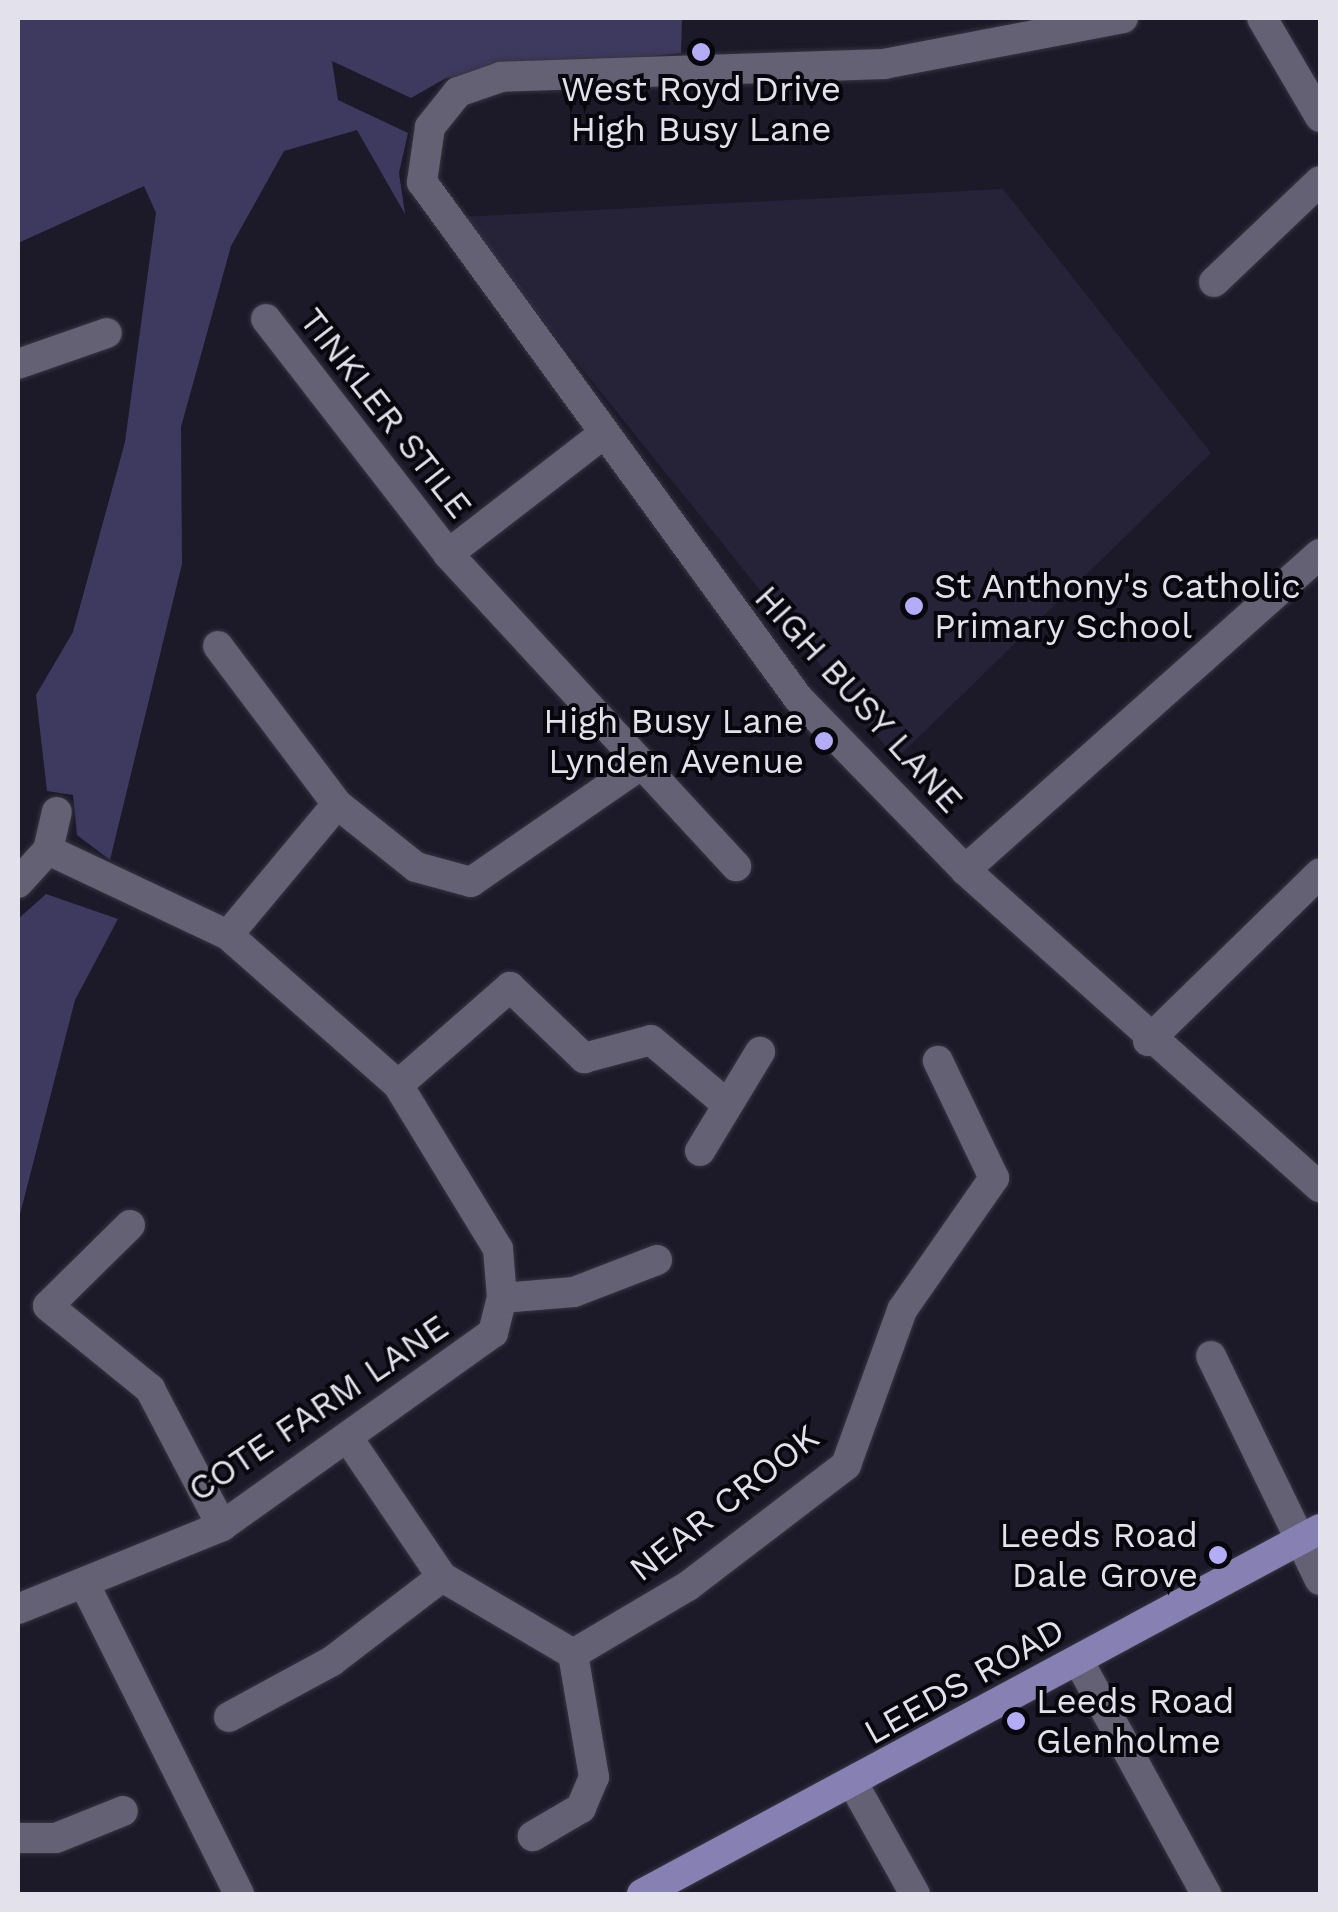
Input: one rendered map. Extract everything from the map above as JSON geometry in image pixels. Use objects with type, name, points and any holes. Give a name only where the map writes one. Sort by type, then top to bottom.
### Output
[{"type":"main road","name":"LEEDS ROAD","points":[[642,1894],[854,1785],[1309,1535]]},
{"type":"street","name":"HIGH BUSY LANE","points":[[1123,18],[884,64],[501,76],[458,92],[430,127],[422,182],[798,698],[964,870],[1148,1041],[1320,1188]]},
{"type":"street","points":[[1262,18],[1320,117]]},
{"type":"street","points":[[1214,282],[1320,180]]},
{"type":"street","name":"TINKLER STILE","points":[[266,319],[448,554],[639,766],[736,866]]},
{"type":"street","points":[[18,364],[107,333]]},
{"type":"street","name":"TINKLER STILE","points":[[448,554],[603,434]]},
{"type":"street","points":[[964,870],[1320,554]]},
{"type":"street","points":[[218,646],[337,804],[416,867],[471,882],[639,766]]},
{"type":"street","points":[[228,936],[337,804]]},
{"type":"street","points":[[18,883],[48,850],[57,812]]},
{"type":"street","name":"COTE FARM LANE","points":[[18,1610],[222,1526],[493,1334],[502,1298],[498,1249],[398,1085],[228,936],[48,850]]},
{"type":"street","points":[[1148,1041],[1320,873]]},
{"type":"street","points":[[398,1085],[510,987],[584,1058],[652,1040],[723,1102]]},
{"type":"street","points":[[700,1150],[723,1102],[760,1052]]},
{"type":"street","name":"NEAR CROOK","points":[[573,1654],[688,1586],[846,1464],[902,1310],[994,1178],[938,1061]]},
{"type":"street","points":[[130,1225],[48,1306],[150,1389],[222,1526]]},
{"type":"street","points":[[502,1298],[574,1292],[657,1260]]},
{"type":"street","points":[[1211,1356],[1309,1535],[1320,1580]]},
{"type":"street","points":[[348,1438],[442,1577],[573,1654],[594,1777],[581,1808],[533,1836]]},
{"type":"street","points":[[229,1717],[332,1661],[442,1577]]},
{"type":"street","points":[[84,1583],[238,1894]]},
{"type":"street","points":[[1078,1660],[1206,1894]]},
{"type":"street","points":[[854,1785],[915,1894]]},
{"type":"street","points":[[18,1838],[56,1838],[123,1810]]},
{"type":"shaded area","points":[[18,18],[682,18],[681,53],[446,78],[411,98],[332,61],[338,100],[408,133],[399,173],[405,214],[357,130],[284,151],[231,246],[181,427],[182,564],[110,860],[77,835],[73,795],[47,791],[36,695],[73,632],[125,442],[156,213],[144,186],[18,243]]},
{"type":"shaded area","name":"St Anthony's Catholic Primary School","points":[[1003,189],[1211,453],[896,759],[460,217]]},
{"type":"shaded area","points":[[46,894],[118,919],[75,1000],[18,1222],[18,919]]},
{"type":"place","name":"West Royd Drive High Busy Lane","points":[[701,52]]},
{"type":"place","name":"St Anthony's Catholic Primary School","points":[[914,606]]},
{"type":"place","name":"High Busy Lane Lynden Avenue","points":[[824,741]]},
{"type":"place","name":"Leeds Road Dale Grove","points":[[1218,1555]]},
{"type":"place","name":"Leeds Road Glenholme","points":[[1016,1721]]}]
